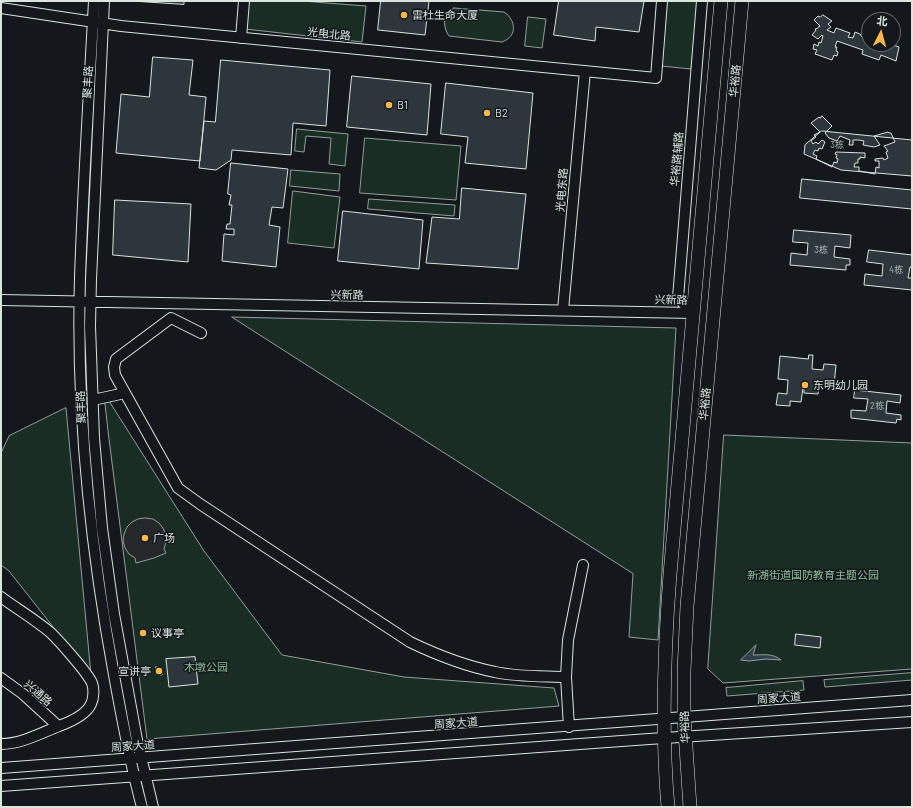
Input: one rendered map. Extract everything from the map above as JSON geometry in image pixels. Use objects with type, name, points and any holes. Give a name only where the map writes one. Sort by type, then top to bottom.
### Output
[{"type":"main road","name":"华裕路","points":[[668,807],[663,718],[669,582],[722,1]]},
{"type":"main road","name":"华裕路","points":[[690,807],[684,717],[684,671],[691,552],[742,1]]},
{"type":"street","name":"聚丰路","points":[[94,1],[80,279],[85,302],[93,400],[94,438],[102,528],[110,590],[141,758],[153,807]]},
{"type":"street","name":"聚丰路","points":[[104,1],[81,385],[92,529],[103,615],[130,759],[142,807]]},
{"type":"street","points":[[241,38],[244,1]]},
{"type":"street","name":"光电北路","points":[[1,8],[93,22],[241,38],[656,78],[662,1]]},
{"type":"street","name":"华裕路辅路","points":[[694,313],[678,298],[702,1]]},
{"type":"street","name":"光电东路","points":[[563,310],[585,71]]},
{"type":"street","name":"兴新路","points":[[1,300],[694,313]]},
{"type":"street","points":[[201,333],[171,318],[116,358],[114,367],[115,375],[125,394],[178,488],[410,642],[455,661],[496,673],[566,677]]},
{"type":"street","points":[[93,400],[125,394]]},
{"type":"street","points":[[569,727],[566,677],[568,640],[583,565]]},
{"type":"street","points":[[1,598],[51,633],[85,672],[92,683],[93,695],[91,704],[84,713],[69,722],[25,740],[1,744]]},
{"type":"street","name":"兴通路","points":[[1,678],[23,694],[58,726]]},
{"type":"street","name":"周家大道","points":[[1,768],[569,727],[649,721],[663,718],[912,700]]},
{"type":"street","points":[[1,786],[649,739],[685,738],[912,722]]},
{"type":"green space","points":[[248,1],[302,1],[366,6],[362,42],[245,29]]},
{"type":"green space","points":[[665,1],[698,1],[691,69],[661,66]]},
{"type":"green space","points":[[454,8],[504,12],[513,23],[513,32],[511,36],[502,42],[449,36],[445,28],[445,20],[450,11]]},
{"type":"green space","points":[[528,17],[546,19],[542,48],[525,46]]},
{"type":"green space","points":[[297,129],[348,134],[345,166],[329,164],[331,138],[306,136],[304,152],[295,151]]},
{"type":"green space","points":[[365,138],[461,146],[456,200],[360,193]]},
{"type":"green space","points":[[291,170],[340,174],[339,191],[290,186]]},
{"type":"green space","points":[[293,191],[340,197],[334,248],[288,243]]},
{"type":"green space","points":[[369,199],[455,205],[454,216],[368,209]]},
{"type":"green space","points":[[232,317],[676,328],[658,640],[629,637],[633,574]]},
{"type":"green space","name":"木墩公园","points":[[104,393],[204,551],[282,655],[404,677],[554,688],[559,706],[147,739]]},
{"type":"green space","points":[[66,408],[91,675],[9,571],[1,565],[1,453],[9,436]]},
{"type":"green space","name":"新湖街道国防教育主题公园","points":[[724,435],[912,443],[912,669],[723,683],[708,669]]},
{"type":"green space","points":[[912,673],[912,680],[825,687],[824,680]]},
{"type":"green space","points":[[803,681],[804,690],[727,696],[726,688]]},
{"type":"shaded area","name":"广场","points":[[145,518],[153,519],[163,528],[166,535],[164,549],[166,553],[136,563],[135,558],[129,554],[125,548],[123,541],[124,534],[127,527],[132,522]]},
{"type":"water","points":[[756,645],[753,655],[771,655],[781,660],[741,660]]},
{"type":"building","points":[[132,1],[184,1],[184,4]]},
{"type":"building","name":"雷杜生命大厦","points":[[381,1],[429,1],[425,35],[378,30]]},
{"type":"building","points":[[559,1],[644,1],[639,32],[596,27],[595,41],[554,35]]},
{"type":"building","points":[[823,15],[832,21],[828,24],[831,27],[827,30],[834,33],[836,28],[850,33],[848,37],[853,38],[855,32],[860,34],[861,49],[837,41],[835,47],[837,47],[837,56],[834,55],[832,60],[815,54],[817,50],[813,49],[814,44],[818,46],[819,42],[821,43],[823,36],[822,35],[818,39],[812,35],[816,30],[815,29],[820,26],[814,20],[818,16],[820,17]]},
{"type":"building","points":[[862,52],[898,52],[896,61],[881,55],[879,60],[862,54]]},
{"type":"building","points":[[153,57],[193,60],[189,95],[206,97],[200,161],[116,153],[121,94],[149,97]]},
{"type":"building","points":[[221,60],[330,70],[326,126],[293,123],[291,155],[232,150],[231,160],[216,170],[199,168],[204,121],[215,122]]},
{"type":"building","name":"B1","points":[[352,76],[431,84],[427,135],[347,127]]},
{"type":"building","name":"B2","points":[[446,83],[533,93],[526,169],[465,163],[468,137],[441,134]]},
{"type":"building","points":[[822,116],[832,126],[825,133],[829,138],[837,141],[840,136],[850,140],[849,145],[853,145],[853,140],[859,140],[864,141],[863,145],[874,147],[880,145],[874,136],[888,132],[891,133],[895,142],[884,146],[888,151],[886,152],[888,158],[884,160],[883,158],[875,159],[875,161],[879,161],[879,168],[876,167],[875,174],[859,171],[859,167],[854,167],[855,163],[858,163],[858,159],[860,159],[860,157],[865,158],[865,153],[836,152],[836,158],[838,159],[837,163],[834,162],[832,167],[816,159],[817,156],[813,154],[815,150],[818,151],[819,148],[822,149],[825,142],[822,140],[818,144],[816,142],[813,144],[811,141],[816,137],[814,135],[820,132],[811,123]]},
{"type":"building","points":[[822,131],[912,140],[912,176],[841,170],[804,154],[805,145]]},
{"type":"building","points":[[231,163],[288,169],[283,208],[272,207],[269,225],[280,227],[276,267],[222,261],[224,234],[234,235],[234,229],[226,229],[227,224],[230,224],[232,205],[229,205],[231,195],[228,194]]},
{"type":"building","points":[[802,179],[912,190],[912,209],[800,198]]},
{"type":"building","points":[[462,188],[526,194],[518,269],[426,263],[432,217],[459,219]]},
{"type":"building","points":[[115,200],[191,204],[188,262],[113,255]]},
{"type":"building","points":[[343,211],[423,220],[419,269],[338,261]]},
{"type":"building","points":[[794,230],[851,235],[850,248],[835,246],[834,257],[850,259],[850,265],[846,265],[846,270],[790,265],[791,253],[807,255],[808,243],[793,242]]},
{"type":"building","points":[[869,250],[912,255],[912,267],[910,267],[908,278],[912,278],[912,290],[864,285],[865,274],[882,276],[883,264],[867,262]]},
{"type":"building","points":[[809,355],[813,355],[812,369],[823,370],[824,364],[836,365],[834,385],[819,383],[818,394],[804,393],[803,388],[801,402],[790,401],[790,406],[776,405],[778,393],[787,394],[788,380],[778,379],[780,356],[808,359]]},
{"type":"building","points":[[855,390],[901,395],[900,403],[887,401],[886,413],[901,415],[901,420],[897,419],[896,423],[851,418],[851,410],[866,411],[868,399],[854,398]]},
{"type":"building","name":"议事亭","points":[[141,630],[146,630],[146,636],[141,636]]},
{"type":"building","points":[[796,634],[821,637],[820,648],[795,645]]},
{"type":"building","points":[[195,657],[198,684],[169,687],[166,659]]},
{"type":"building","name":"宣讲亭","points":[[156,667],[162,668],[162,675],[156,674]]},
{"type":"place","name":"雷杜生命大厦","points":[[404,15]]},
{"type":"place","name":"B1","points":[[389,105]]},
{"type":"place","name":"B2","points":[[487,113]]},
{"type":"place","name":"东明幼儿园","points":[[805,385]]},
{"type":"place","name":"广场","points":[[145,538]]},
{"type":"place","name":"议事亭","points":[[143,633]]},
{"type":"place","name":"宣讲亭","points":[[159,671]]}]
